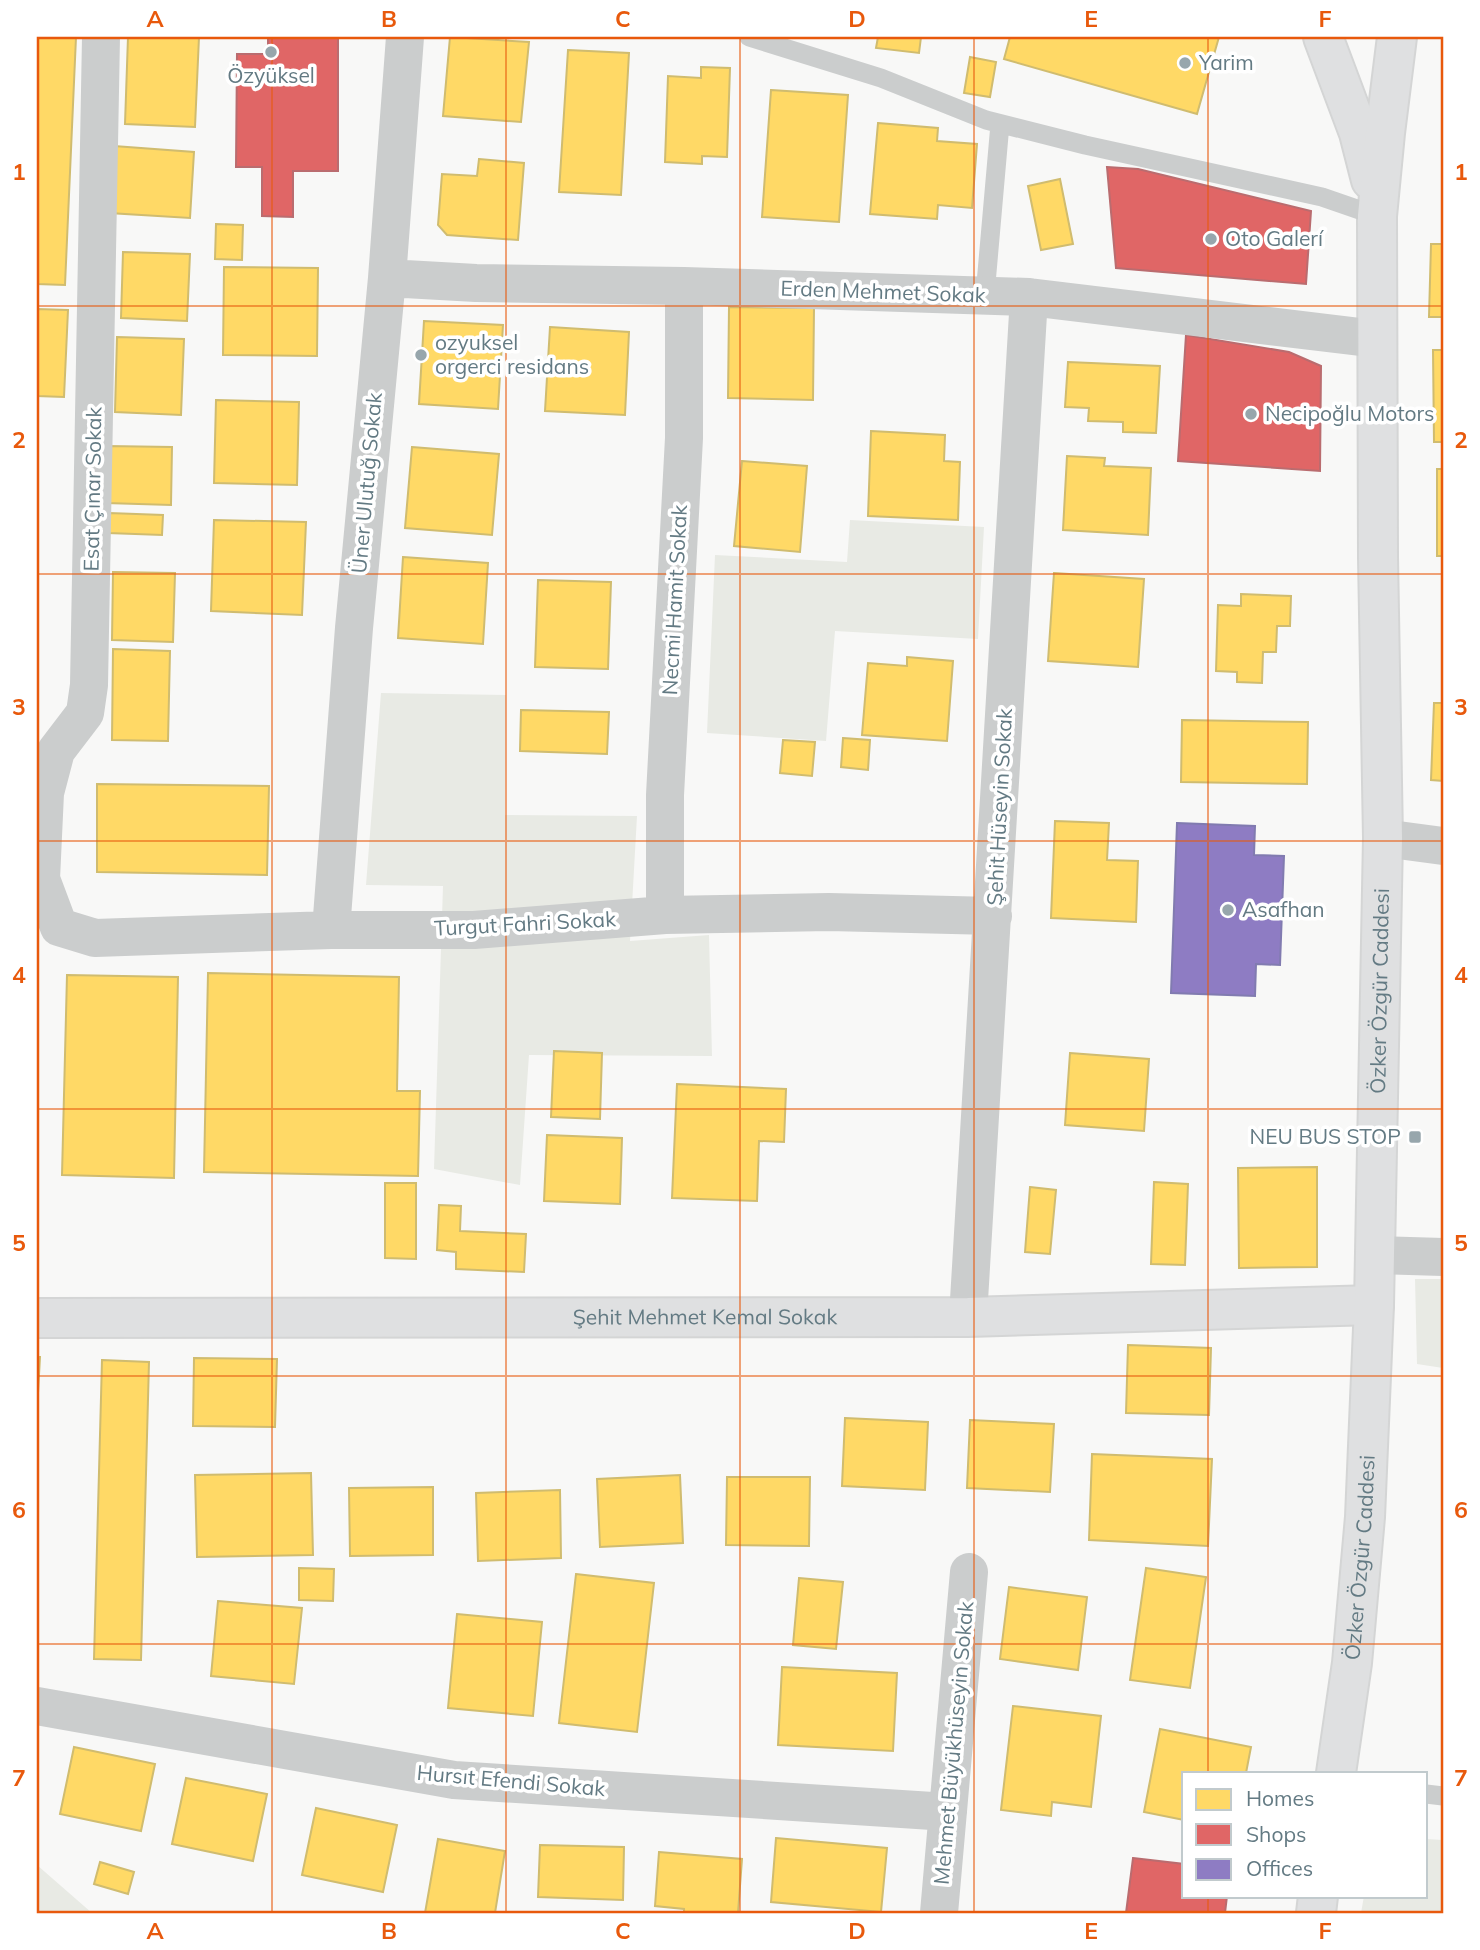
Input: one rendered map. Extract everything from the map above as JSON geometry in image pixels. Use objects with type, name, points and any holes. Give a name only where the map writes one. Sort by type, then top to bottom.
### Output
[{"type":"main road","name":"Özker Özgür Caddesi","points":[[1323,37],[1359,133],[1378,211]]},
{"type":"main road","name":"Özker Özgür Caddesi","points":[[1336,1772],[1352,1663],[1365,1517],[1376,1255],[1383,838],[1378,557],[1378,211],[1384,133],[1397,37]]},
{"type":"main road","name":"Şehit Mehmet Kemal Sokak","points":[[37,1318],[968,1317],[1374,1305]]},
{"type":"street","name":"Esat Çınar Sokak","points":[[59,927],[41,879],[45,793],[56,751],[54,731],[85,713],[89,685],[101,37]]},
{"type":"street","name":"Üner Ulutuğ Sokak","points":[[331,930],[405,37]]},
{"type":"street","name":"Erden Mehmet Sokak","points":[[387,278],[476,283],[684,286],[1029,297],[1377,339]]},
{"type":"street","name":"Necmi Hamit Sokak","points":[[665,915],[665,795],[684,438],[684,286]]},
{"type":"street","name":"Şehit Hüseyin Sokak","points":[[968,1317],[1029,297]]},
{"type":"street","points":[[1383,838],[1443,846]]},
{"type":"street","name":"Turgut Fahri Sokak","points":[[59,927],[95,938],[331,930],[474,930],[665,915],[829,912],[993,916]]},
{"type":"street","points":[[1376,1255],[1443,1257]]},
{"type":"street","name":"Mehmet Büyükhüseyin Sokak","points":[[939,1913],[969,1572]]},
{"type":"street","name":"Hursıt Efendi Sokak","points":[[37,1706],[454,1780],[948,1812]]},
{"type":"lane","points":[[749,37],[881,78],[1000,124],[1378,211]]},
{"type":"lane","points":[[985,295],[1000,124]]},
{"type":"shaded area","points":[[850,520],[984,527],[978,639],[835,631],[826,741],[707,733],[715,555],[847,562]]},
{"type":"shaded area","points":[[381,693],[506,695],[505,815],[637,816],[630,941],[709,935],[712,1056],[529,1055],[520,1185],[434,1169],[443,886],[366,885]]},
{"type":"shaded area","points":[[1415,1279],[1443,1279],[1443,1368],[1417,1364]]},
{"type":"shaded area","points":[[1428,1839],[1443,1840],[1443,1913],[1361,1913],[1364,1898],[1428,1898]]},
{"type":"shaded area","points":[[37,1865],[92,1913],[37,1913]]},
{"type":"building: Homes","points":[[37,37],[76,37],[65,285],[37,284]]},
{"type":"building: Homes","points":[[128,37],[199,37],[195,127],[125,124]]},
{"type":"building: Homes","points":[[450,37],[529,42],[521,122],[443,116]]},
{"type":"building: Homes","points":[[878,37],[921,37],[919,53],[876,48]]},
{"type":"building: Homes","points":[[1010,37],[1219,37],[1197,114],[1004,59]]},
{"type":"building: Homes","points":[[568,50],[629,53],[621,195],[559,192]]},
{"type":"building: Homes","points":[[970,57],[996,62],[990,97],[964,93]]},
{"type":"building: Homes","points":[[701,67],[730,68],[727,157],[702,156],[702,164],[665,162],[668,76],[701,78]]},
{"type":"building: Homes","points":[[771,90],[848,95],[839,222],[762,217]]},
{"type":"building: Homes","points":[[878,123],[938,128],[937,141],[977,144],[972,208],[938,205],[937,219],[870,214]]},
{"type":"building: Homes","points":[[114,146],[194,152],[190,218],[109,213]]},
{"type":"building: Homes","points":[[479,159],[524,163],[518,240],[447,235],[438,225],[442,174],[477,176]]},
{"type":"building: Homes","points":[[1060,179],[1073,244],[1041,250],[1028,186]]},
{"type":"building: Homes","points":[[216,224],[243,225],[242,260],[215,259]]},
{"type":"building: Homes","points":[[1431,244],[1443,244],[1443,317],[1429,317]]},
{"type":"building: Homes","points":[[123,252],[190,254],[187,321],[121,318]]},
{"type":"building: Homes","points":[[224,267],[318,268],[317,356],[223,355]]},
{"type":"building: Homes","points":[[729,307],[814,308],[813,400],[728,398]]},
{"type":"building: Homes","points":[[37,309],[68,310],[64,397],[37,396]]},
{"type":"building: Homes","points":[[424,321],[503,325],[498,409],[419,404]]},
{"type":"building: Homes","points":[[550,327],[629,332],[625,415],[545,411]]},
{"type":"building: Homes","points":[[117,337],[184,339],[181,415],[115,412]]},
{"type":"building: Homes","points":[[1433,350],[1443,350],[1443,442],[1434,442]]},
{"type":"building: Homes","points":[[1068,362],[1160,366],[1156,433],[1123,432],[1123,422],[1088,421],[1089,408],[1065,407]]},
{"type":"building: Homes","points":[[216,400],[299,402],[297,485],[214,483]]},
{"type":"building: Homes","points":[[871,431],[945,435],[944,461],[960,462],[958,520],[868,516]]},
{"type":"building: Homes","points":[[107,446],[172,447],[171,505],[106,503]]},
{"type":"building: Homes","points":[[412,447],[499,454],[492,535],[405,528]]},
{"type":"building: Homes","points":[[1067,456],[1105,458],[1104,466],[1151,468],[1148,535],[1063,530]]},
{"type":"building: Homes","points":[[742,461],[807,466],[800,552],[734,546]]},
{"type":"building: Homes","points":[[1437,469],[1443,469],[1443,556],[1437,556]]},
{"type":"building: Homes","points":[[109,513],[163,515],[162,535],[108,533]]},
{"type":"building: Homes","points":[[214,520],[306,522],[302,615],[211,611]]},
{"type":"building: Homes","points":[[403,557],[488,563],[483,644],[398,638]]},
{"type":"building: Homes","points":[[113,572],[175,573],[173,642],[112,640]]},
{"type":"building: Homes","points":[[1054,573],[1144,579],[1138,667],[1048,661]]},
{"type":"building: Homes","points":[[538,580],[611,582],[608,669],[535,667]]},
{"type":"building: Homes","points":[[1241,594],[1291,596],[1290,626],[1277,626],[1276,652],[1263,652],[1262,683],[1237,682],[1237,672],[1216,671],[1218,605],[1241,606]]},
{"type":"building: Homes","points":[[113,649],[170,651],[168,741],[112,740]]},
{"type":"building: Homes","points":[[907,657],[953,661],[947,741],[862,735],[868,663],[907,666]]},
{"type":"building: Homes","points":[[1434,703],[1443,703],[1443,781],[1431,780]]},
{"type":"building: Homes","points":[[521,710],[609,712],[607,754],[520,751]]},
{"type":"building: Homes","points":[[1182,720],[1308,722],[1307,784],[1181,782]]},
{"type":"building: Homes","points":[[843,738],[870,740],[868,770],[841,767]]},
{"type":"building: Homes","points":[[783,740],[815,742],[812,776],[780,773]]},
{"type":"building: Homes","points":[[97,784],[269,786],[267,875],[97,872]]},
{"type":"building: Homes","points":[[1055,821],[1109,823],[1107,860],[1138,861],[1136,922],[1051,918]]},
{"type":"building: Homes","points":[[208,973],[399,977],[397,1091],[420,1091],[418,1176],[204,1172]]},
{"type":"building: Homes","points":[[67,975],[178,977],[174,1178],[62,1175]]},
{"type":"building: Homes","points":[[554,1051],[602,1053],[600,1119],[551,1117]]},
{"type":"building: Homes","points":[[1070,1053],[1149,1059],[1144,1131],[1065,1125]]},
{"type":"building: Homes","points":[[677,1084],[786,1089],[784,1142],[759,1141],[757,1201],[672,1198]]},
{"type":"building: Homes","points":[[547,1135],[622,1138],[620,1204],[544,1201]]},
{"type":"building: Homes","points":[[1317,1167],[1317,1267],[1239,1268],[1238,1168]]},
{"type":"building: Homes","points":[[1154,1182],[1188,1184],[1185,1265],[1151,1264]]},
{"type":"building: Homes","points":[[385,1183],[416,1183],[416,1259],[385,1258]]},
{"type":"building: Homes","points":[[1030,1187],[1056,1190],[1050,1254],[1025,1252]]},
{"type":"building: Homes","points":[[439,1205],[461,1206],[460,1231],[526,1234],[524,1272],[456,1269],[456,1252],[437,1250]]},
{"type":"building: Homes","points":[[1128,1345],[1211,1348],[1209,1415],[1126,1413]]},
{"type":"building: Homes","points":[[37,1357],[40,1357],[37,1411]]},
{"type":"building: Homes","points":[[194,1358],[277,1359],[275,1427],[193,1426]]},
{"type":"building: Homes","points":[[102,1360],[149,1362],[141,1660],[94,1659]]},
{"type":"building: Homes","points":[[845,1418],[928,1422],[925,1490],[842,1486]]},
{"type":"building: Homes","points":[[970,1420],[1054,1424],[1050,1492],[967,1488]]},
{"type":"building: Homes","points":[[1092,1454],[1212,1459],[1208,1546],[1089,1540]]},
{"type":"building: Homes","points":[[311,1473],[313,1555],[197,1557],[195,1475]]},
{"type":"building: Homes","points":[[680,1475],[683,1543],[600,1547],[597,1479]]},
{"type":"building: Homes","points":[[727,1477],[810,1477],[809,1546],[726,1545]]},
{"type":"building: Homes","points":[[433,1487],[433,1555],[350,1556],[349,1488]]},
{"type":"building: Homes","points":[[560,1490],[561,1558],[478,1561],[476,1493]]},
{"type":"building: Homes","points":[[37,1517],[38,1619],[37,1619]]},
{"type":"building: Homes","points":[[299,1568],[334,1569],[333,1601],[299,1600]]},
{"type":"building: Homes","points":[[1146,1568],[1206,1577],[1190,1688],[1130,1680]]},
{"type":"building: Homes","points":[[576,1574],[654,1583],[637,1732],[559,1723]]},
{"type":"building: Homes","points":[[799,1578],[843,1582],[836,1649],[793,1645]]},
{"type":"building: Homes","points":[[1009,1587],[1087,1597],[1078,1670],[1000,1659]]},
{"type":"building: Homes","points":[[218,1601],[302,1608],[294,1684],[211,1676]]},
{"type":"building: Homes","points":[[457,1614],[542,1622],[533,1716],[448,1708]]},
{"type":"building: Homes","points":[[782,1667],[897,1673],[893,1751],[778,1745]]},
{"type":"building: Homes","points":[[1013,1706],[1101,1716],[1091,1807],[1052,1802],[1051,1816],[1001,1810]]},
{"type":"building: Homes","points":[[1160,1729],[1251,1747],[1246,1772],[1182,1772],[1182,1820],[1144,1812]]},
{"type":"building: Homes","points":[[74,1747],[155,1764],[141,1831],[60,1814]]},
{"type":"building: Homes","points":[[186,1778],[267,1794],[253,1861],[172,1844]]},
{"type":"building: Homes","points":[[316,1808],[397,1825],[383,1892],[302,1875]]},
{"type":"building: Homes","points":[[776,1838],[887,1848],[881,1912],[771,1902]]},
{"type":"building: Homes","points":[[438,1839],[505,1851],[495,1913],[425,1913]]},
{"type":"building: Homes","points":[[540,1845],[624,1847],[623,1900],[538,1897]]},
{"type":"building: Homes","points":[[659,1852],[742,1859],[738,1913],[684,1913],[684,1909],[655,1906]]},
{"type":"building: Homes","points":[[100,1862],[134,1872],[128,1894],[94,1884]]},
{"type":"building: Shops","points":[[268,37],[338,38],[338,171],[293,171],[293,217],[262,216],[262,167],[236,167],[237,54],[268,54]]},
{"type":"building: Shops","name":"Oto Galerí","points":[[1107,167],[1138,169],[1311,211],[1306,284],[1116,268]]},
{"type":"building: Shops","name":"Necipoğlu Motors","points":[[1186,335],[1289,352],[1321,366],[1320,471],[1178,461]]},
{"type":"building: Shops","points":[[1133,1858],[1182,1864],[1182,1898],[1227,1898],[1225,1913],[1126,1913]]},
{"type":"building: Offices","name":"Asafhan","points":[[1177,823],[1255,826],[1254,855],[1284,856],[1280,965],[1256,964],[1255,996],[1171,993]]},
{"type":"place","name":"Özyüksel","points":[[271,52]]},
{"type":"place","name":"Yarim","points":[[1185,63]]},
{"type":"place","name":"Oto Galerí","points":[[1211,239]]},
{"type":"place","name":"ozyuksel orgerci residans","points":[[421,355]]},
{"type":"place","name":"Necipoğlu Motors","points":[[1251,414]]},
{"type":"place","name":"Asafhan","points":[[1228,910]]},
{"type":"place","name":"NEU BUS STOP","points":[[1415,1137]]}]
